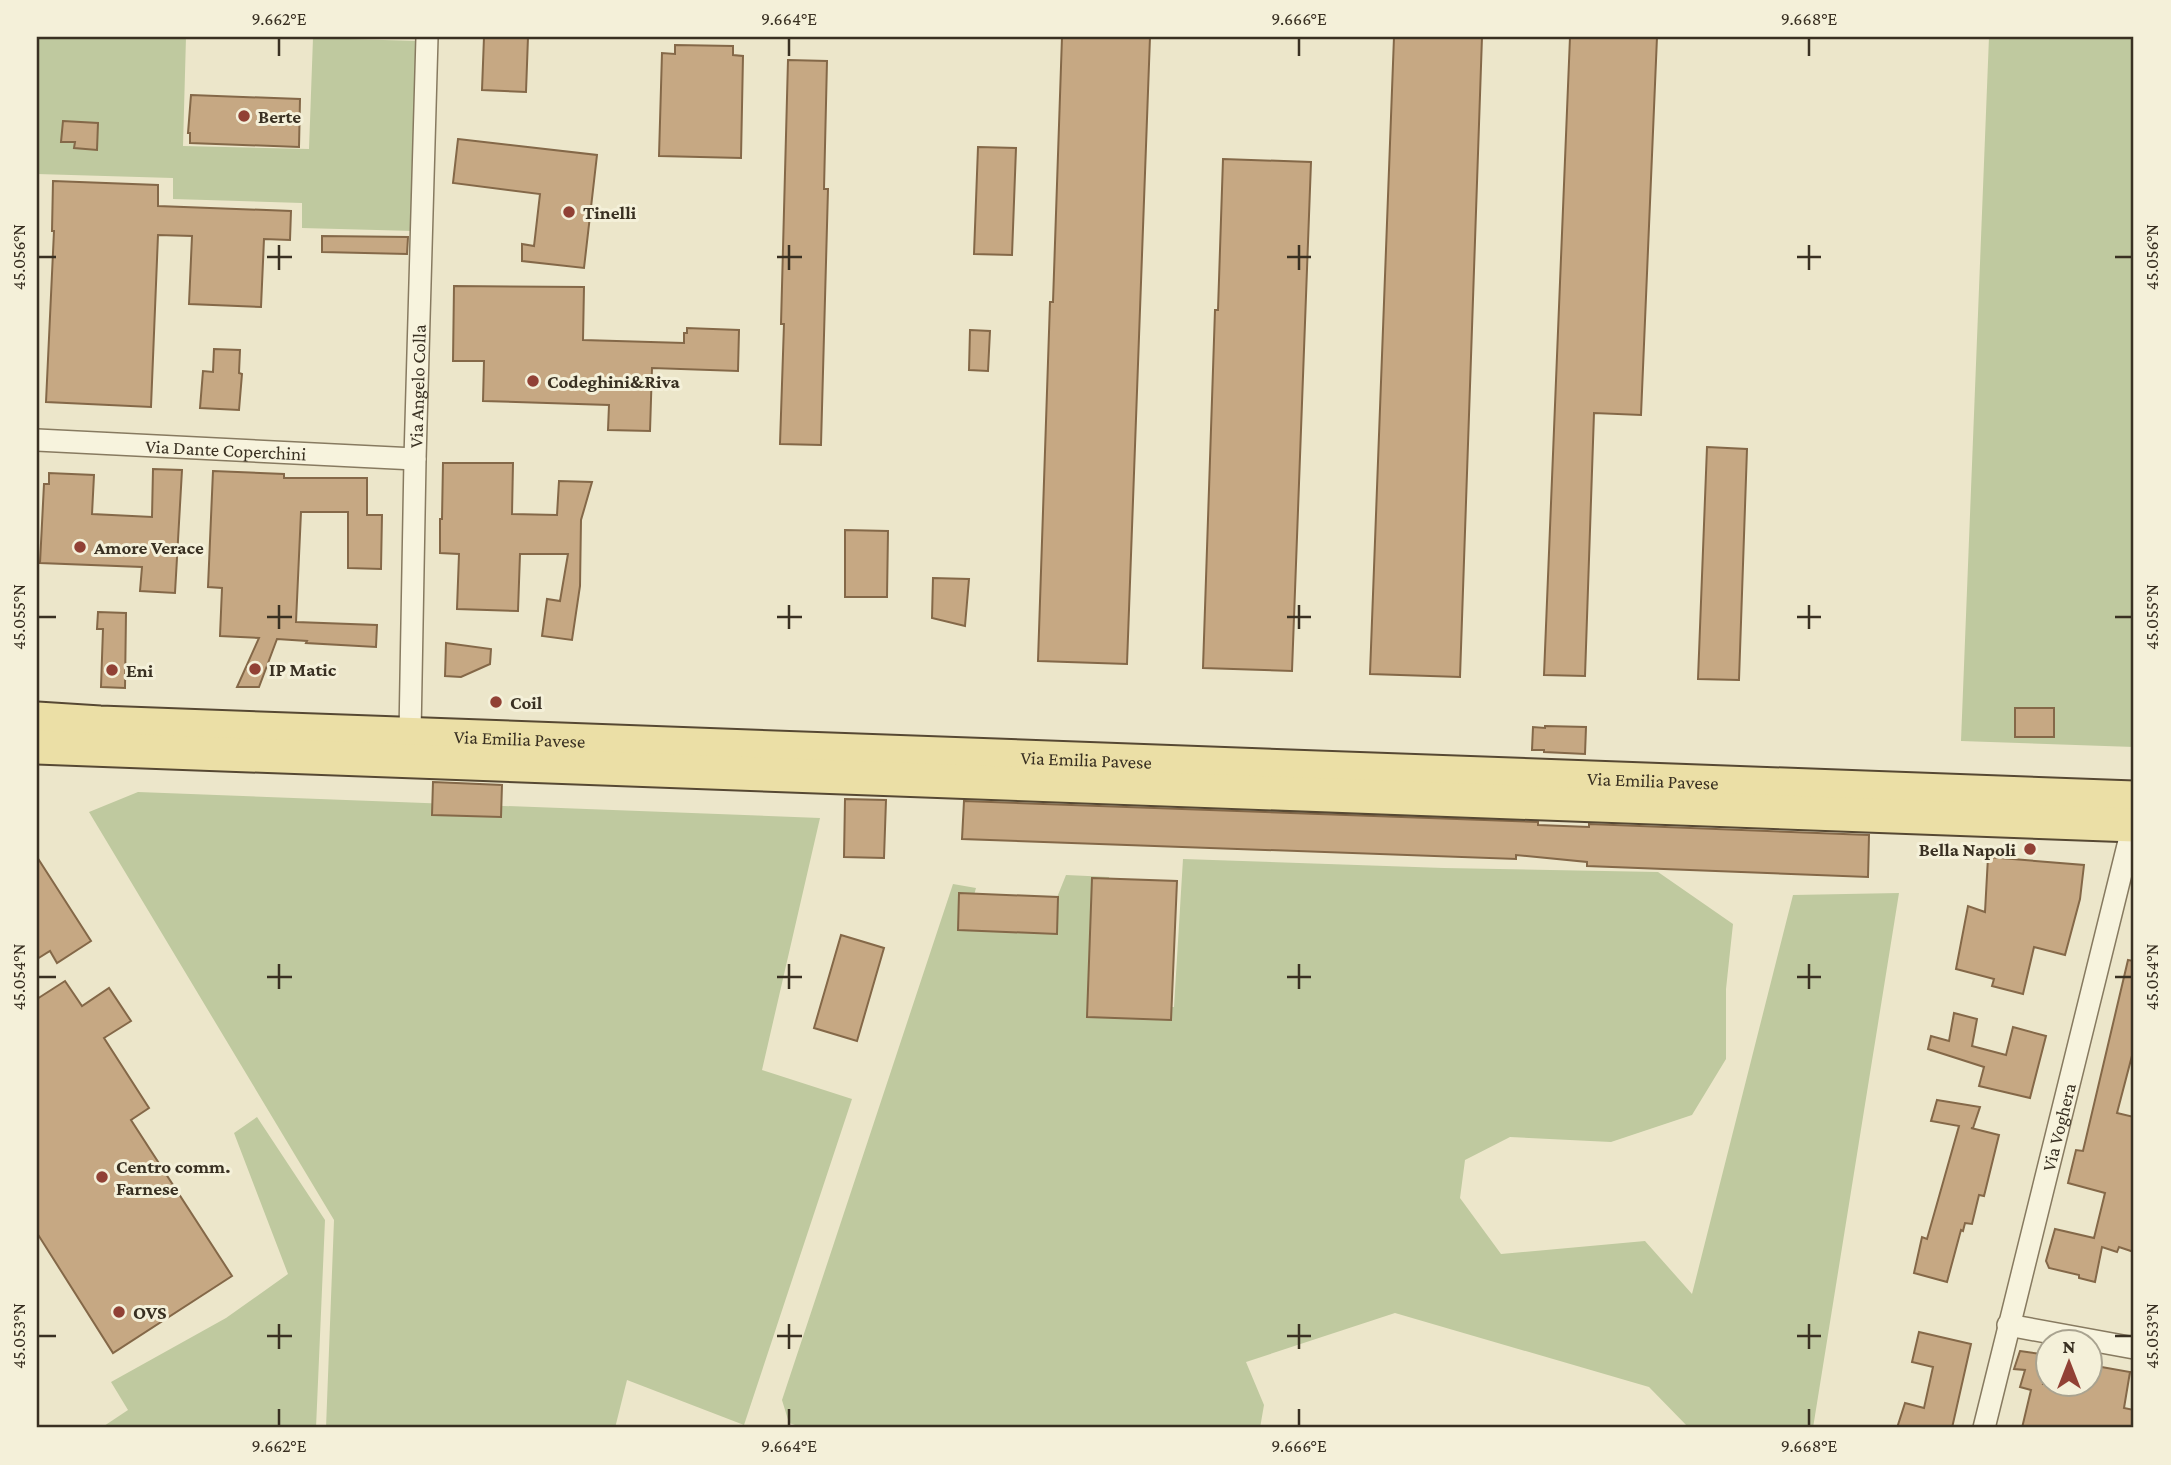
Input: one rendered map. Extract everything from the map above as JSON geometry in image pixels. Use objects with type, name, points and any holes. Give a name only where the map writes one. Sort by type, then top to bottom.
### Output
[{"type":"main road","name":"Via Emilia Pavese","points":[[37,719],[410,734],[2134,816]]},
{"type":"main road","name":"Via Emilia Pavese","points":[[37,747],[2134,816]]},
{"type":"street","name":"Via Angelo Colla","points":[[410,734],[427,37]]},
{"type":"street","name":"Via Dante Coperchini","points":[[37,440],[415,460]]},
{"type":"street","name":"Via Voghera","points":[[1984,1428],[2134,816]]},
{"type":"street","points":[[2008,1325],[2134,1348]]},
{"type":"green space","points":[[37,37],[186,37],[183,146],[309,149],[313,38],[419,41],[414,231],[302,228],[302,203],[173,199],[173,178],[37,174]]},
{"type":"green space","points":[[1989,37],[2134,37],[2134,747],[1961,741]]},
{"type":"green space","points":[[138,792],[820,818],[762,1070],[852,1099],[744,1425],[627,1380],[615,1428],[326,1428],[334,1220],[89,812]]},
{"type":"green space","points":[[1183,859],[1658,872],[1733,924],[1726,989],[1726,1059],[1692,1115],[1611,1142],[1510,1137],[1465,1160],[1460,1198],[1501,1254],[1645,1241],[1692,1294],[1793,895],[1899,893],[1813,1428],[1689,1428],[1649,1387],[1395,1313],[1246,1362],[1264,1405],[1260,1428],[804,1428],[789,1423],[782,1400],[953,884],[976,888],[967,921],[1050,915],[1066,875],[1109,877],[1109,1009],[1174,1007]]},
{"type":"green space","points":[[257,1117],[325,1220],[316,1428],[101,1428],[128,1410],[111,1382],[226,1318],[288,1274],[234,1133]]},
{"type":"building","points":[[484,37],[528,37],[526,92],[482,90]]},
{"type":"building","points":[[1062,37],[1150,37],[1127,664],[1038,661]]},
{"type":"building","points":[[1394,37],[1482,37],[1460,677],[1370,674]]},
{"type":"building","points":[[1570,37],[1657,37],[1641,415],[1594,413],[1585,676],[1544,675]]},
{"type":"building","points":[[675,45],[733,46],[733,55],[743,56],[741,158],[659,156],[662,53],[675,54]]},
{"type":"building","points":[[788,60],[827,61],[824,189],[828,189],[821,445],[780,444]]},
{"type":"building","name":"Berte","points":[[191,95],[300,99],[299,147],[190,143],[188,133]]},
{"type":"building","points":[[63,121],[98,123],[97,150],[74,148],[75,142],[61,142]]},
{"type":"building","points":[[458,139],[597,155],[584,268],[522,261],[522,244],[534,246],[540,194],[453,183]]},
{"type":"building","points":[[978,147],[1016,148],[1012,255],[974,254]]},
{"type":"building","points":[[1223,159],[1311,162],[1292,671],[1203,668]]},
{"type":"building","points":[[53,181],[158,185],[158,206],[291,211],[290,240],[264,239],[261,307],[189,304],[192,236],[158,235],[151,407],[46,402],[54,231]]},
{"type":"building","points":[[322,236],[408,237],[407,254],[322,252]]},
{"type":"building","points":[[454,286],[584,287],[583,340],[684,343],[687,328],[739,330],[738,371],[652,368],[650,431],[608,430],[609,405],[483,401],[484,361],[453,361]]},
{"type":"building","points":[[970,330],[990,331],[988,371],[969,370]]},
{"type":"building","points":[[214,349],[240,350],[239,373],[242,374],[239,410],[200,408],[203,371],[213,372]]},
{"type":"building","points":[[1707,447],[1747,449],[1739,680],[1698,679]]},
{"type":"building","points":[[443,463],[513,463],[512,514],[557,515],[559,481],[592,482],[581,520],[580,586],[572,640],[542,636],[547,599],[560,601],[568,554],[520,554],[518,611],[457,609],[459,554],[440,553]]},
{"type":"building","points":[[153,469],[182,470],[175,593],[140,591],[142,567],[40,563],[44,484],[49,484],[49,473],[94,475],[92,514],[152,517]]},
{"type":"building","points":[[213,471],[284,474],[284,478],[367,478],[367,515],[382,515],[381,569],[348,568],[348,512],[301,512],[296,622],[377,625],[376,647],[277,639],[259,687],[237,687],[259,638],[220,636],[222,588],[208,587]]},
{"type":"building","points":[[845,530],[888,531],[887,597],[845,597]]},
{"type":"building","points":[[933,578],[969,579],[965,626],[932,618]]},
{"type":"building","points":[[98,612],[126,613],[125,688],[101,687],[103,629],[97,629]]},
{"type":"building","points":[[446,643],[491,649],[490,664],[461,677],[445,676]]},
{"type":"building","points":[[2015,708],[2054,708],[2054,737],[2015,737]]},
{"type":"building","points":[[1533,727],[1586,727],[1585,754],[1532,750]]},
{"type":"building","points":[[433,782],[502,785],[501,817],[432,815]]},
{"type":"building","points":[[845,799],[886,800],[884,858],[844,857]]},
{"type":"building","points":[[964,801],[1538,822],[1538,825],[1589,827],[1589,824],[1869,835],[1868,877],[1587,866],[1587,862],[1516,855],[1516,859],[962,839]]},
{"type":"building","points":[[37,857],[91,941],[57,963],[50,951],[37,959]]},
{"type":"building","points":[[1988,857],[2084,865],[2080,899],[2065,955],[2034,947],[2023,994],[1992,986],[1994,979],[1956,969],[1968,906],[1985,912]]},
{"type":"building","points":[[1092,878],[1177,881],[1171,1020],[1087,1017]]},
{"type":"building","points":[[959,893],[1058,897],[1057,934],[958,930]]},
{"type":"building","points":[[841,935],[884,948],[857,1041],[814,1028]]},
{"type":"building","points":[[2128,960],[2134,961],[2134,1048],[2117,1113],[2134,1117],[2134,1252],[2119,1247],[2117,1252],[2102,1247],[2095,1282],[2049,1268],[2046,1261],[2055,1229],[2094,1238],[2105,1193],[2068,1183],[2076,1150],[2083,1151]]},
{"type":"building","name":"Centro comm. Farnese","points":[[65,981],[82,1006],[109,988],[131,1021],[104,1038],[149,1108],[131,1120],[232,1276],[113,1353],[37,1233],[37,999]]},
{"type":"building","points":[[1954,1013],[1977,1019],[1972,1046],[2006,1055],[2013,1027],[2046,1036],[2030,1098],[1979,1086],[1984,1067],[1928,1049],[1931,1036],[1949,1041]]},
{"type":"building","points":[[1937,1100],[1980,1107],[1971,1128],[1999,1135],[1984,1196],[1979,1195],[1972,1224],[1965,1223],[1963,1231],[1961,1230],[1947,1282],[1914,1273],[1922,1237],[1927,1239],[1959,1126],[1931,1121]]},
{"type":"building","points":[[1919,1332],[1971,1344],[1952,1428],[1897,1428],[1905,1403],[1924,1408],[1933,1367],[1912,1362]]},
{"type":"building","points":[[2020,1351],[2035,1353],[2035,1398],[2104,1398],[2104,1367],[2130,1372],[2124,1408],[2134,1410],[2134,1428],[2022,1428],[2031,1390],[2020,1387],[2025,1370],[2014,1369]]},
{"type":"place","name":"Berte","points":[[244,116]]},
{"type":"place","name":"Tinelli","points":[[569,212]]},
{"type":"place","name":"Codeghini&Riva","points":[[533,381]]},
{"type":"place","name":"Amore Verace","points":[[80,547]]},
{"type":"place","name":"IP Matic","points":[[255,669]]},
{"type":"place","name":"Eni","points":[[112,670]]},
{"type":"place","name":"Coil","points":[[496,702]]},
{"type":"place","name":"Bella Napoli","points":[[2030,849]]},
{"type":"place","name":"Centro comm. Farnese","points":[[102,1177]]},
{"type":"place","name":"OVS","points":[[119,1312]]}]
